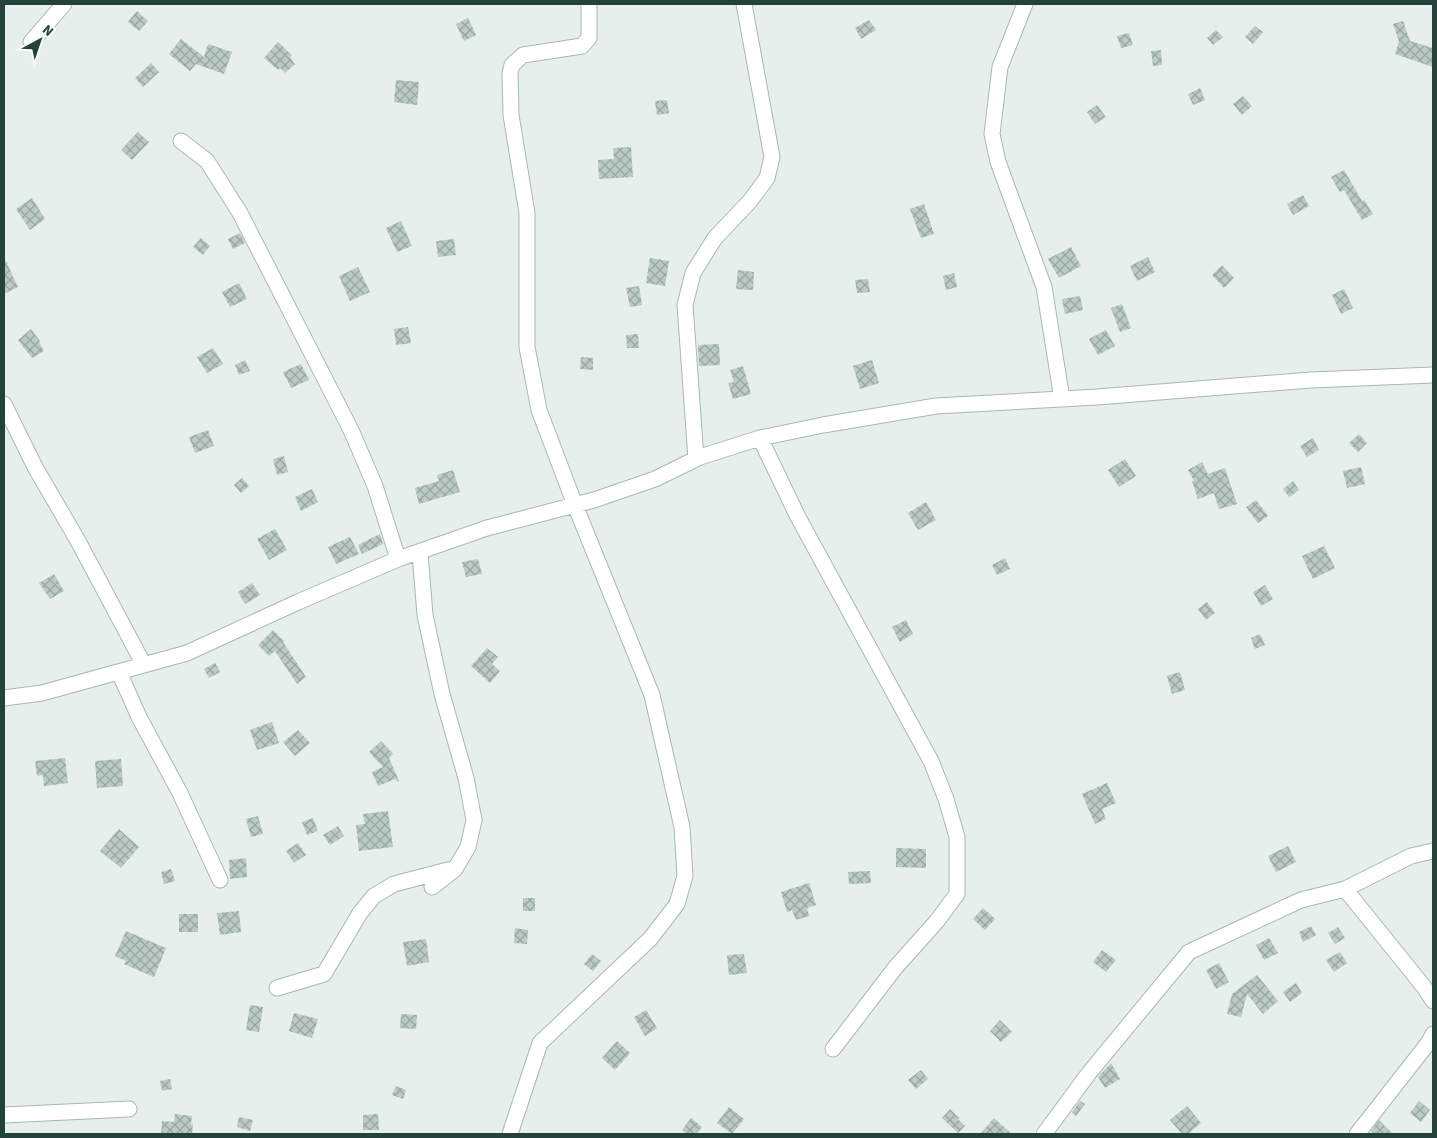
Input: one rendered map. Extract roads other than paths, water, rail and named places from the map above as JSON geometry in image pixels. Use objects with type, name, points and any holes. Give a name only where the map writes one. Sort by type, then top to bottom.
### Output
[{"type":"street","points":[[31,42],[64,4]]},
{"type":"street","points":[[510,1134],[540,1043],[650,940],[677,904],[685,876],[682,827],[652,695],[575,505],[539,410],[527,347],[527,213],[511,115],[510,73],[512,65],[524,55],[582,46],[588,38],[589,4]]},
{"type":"street","points":[[696,459],[685,304],[693,273],[715,238],[750,201],[766,178],[772,157],[744,4]]},
{"type":"street","points":[[1025,4],[1000,67],[992,134],[998,162],[1044,287],[1062,399]]},
{"type":"street","points":[[180,141],[207,161],[240,213],[350,430],[375,486],[398,559]]},
{"type":"street","points":[[4,698],[42,693],[187,653],[398,559],[488,528],[594,500],[655,479],[696,459],[760,438],[823,424],[936,406],[1062,399],[1311,380],[1433,375]]},
{"type":"street","points":[[4,404],[35,467],[78,541],[144,665]]},
{"type":"street","points":[[760,438],[798,517],[931,761],[958,837],[957,894],[937,921],[895,968],[832,1049]]},
{"type":"street","points":[[420,553],[425,615],[442,694],[466,778],[474,820],[468,847],[454,869],[432,887]]},
{"type":"street","points":[[119,672],[140,718],[180,793],[220,880]]},
{"type":"street","points":[[1044,1134],[1089,1073],[1189,952],[1301,900],[1344,889],[1411,856],[1433,850]]},
{"type":"street","points":[[277,988],[324,974],[360,913],[374,896],[394,884],[454,869]]},
{"type":"street","points":[[1344,889],[1424,987],[1433,1001]]},
{"type":"street","points":[[1357,1134],[1429,1042],[1433,1034]]},
{"type":"street","points":[[4,1115],[129,1109]]}]
